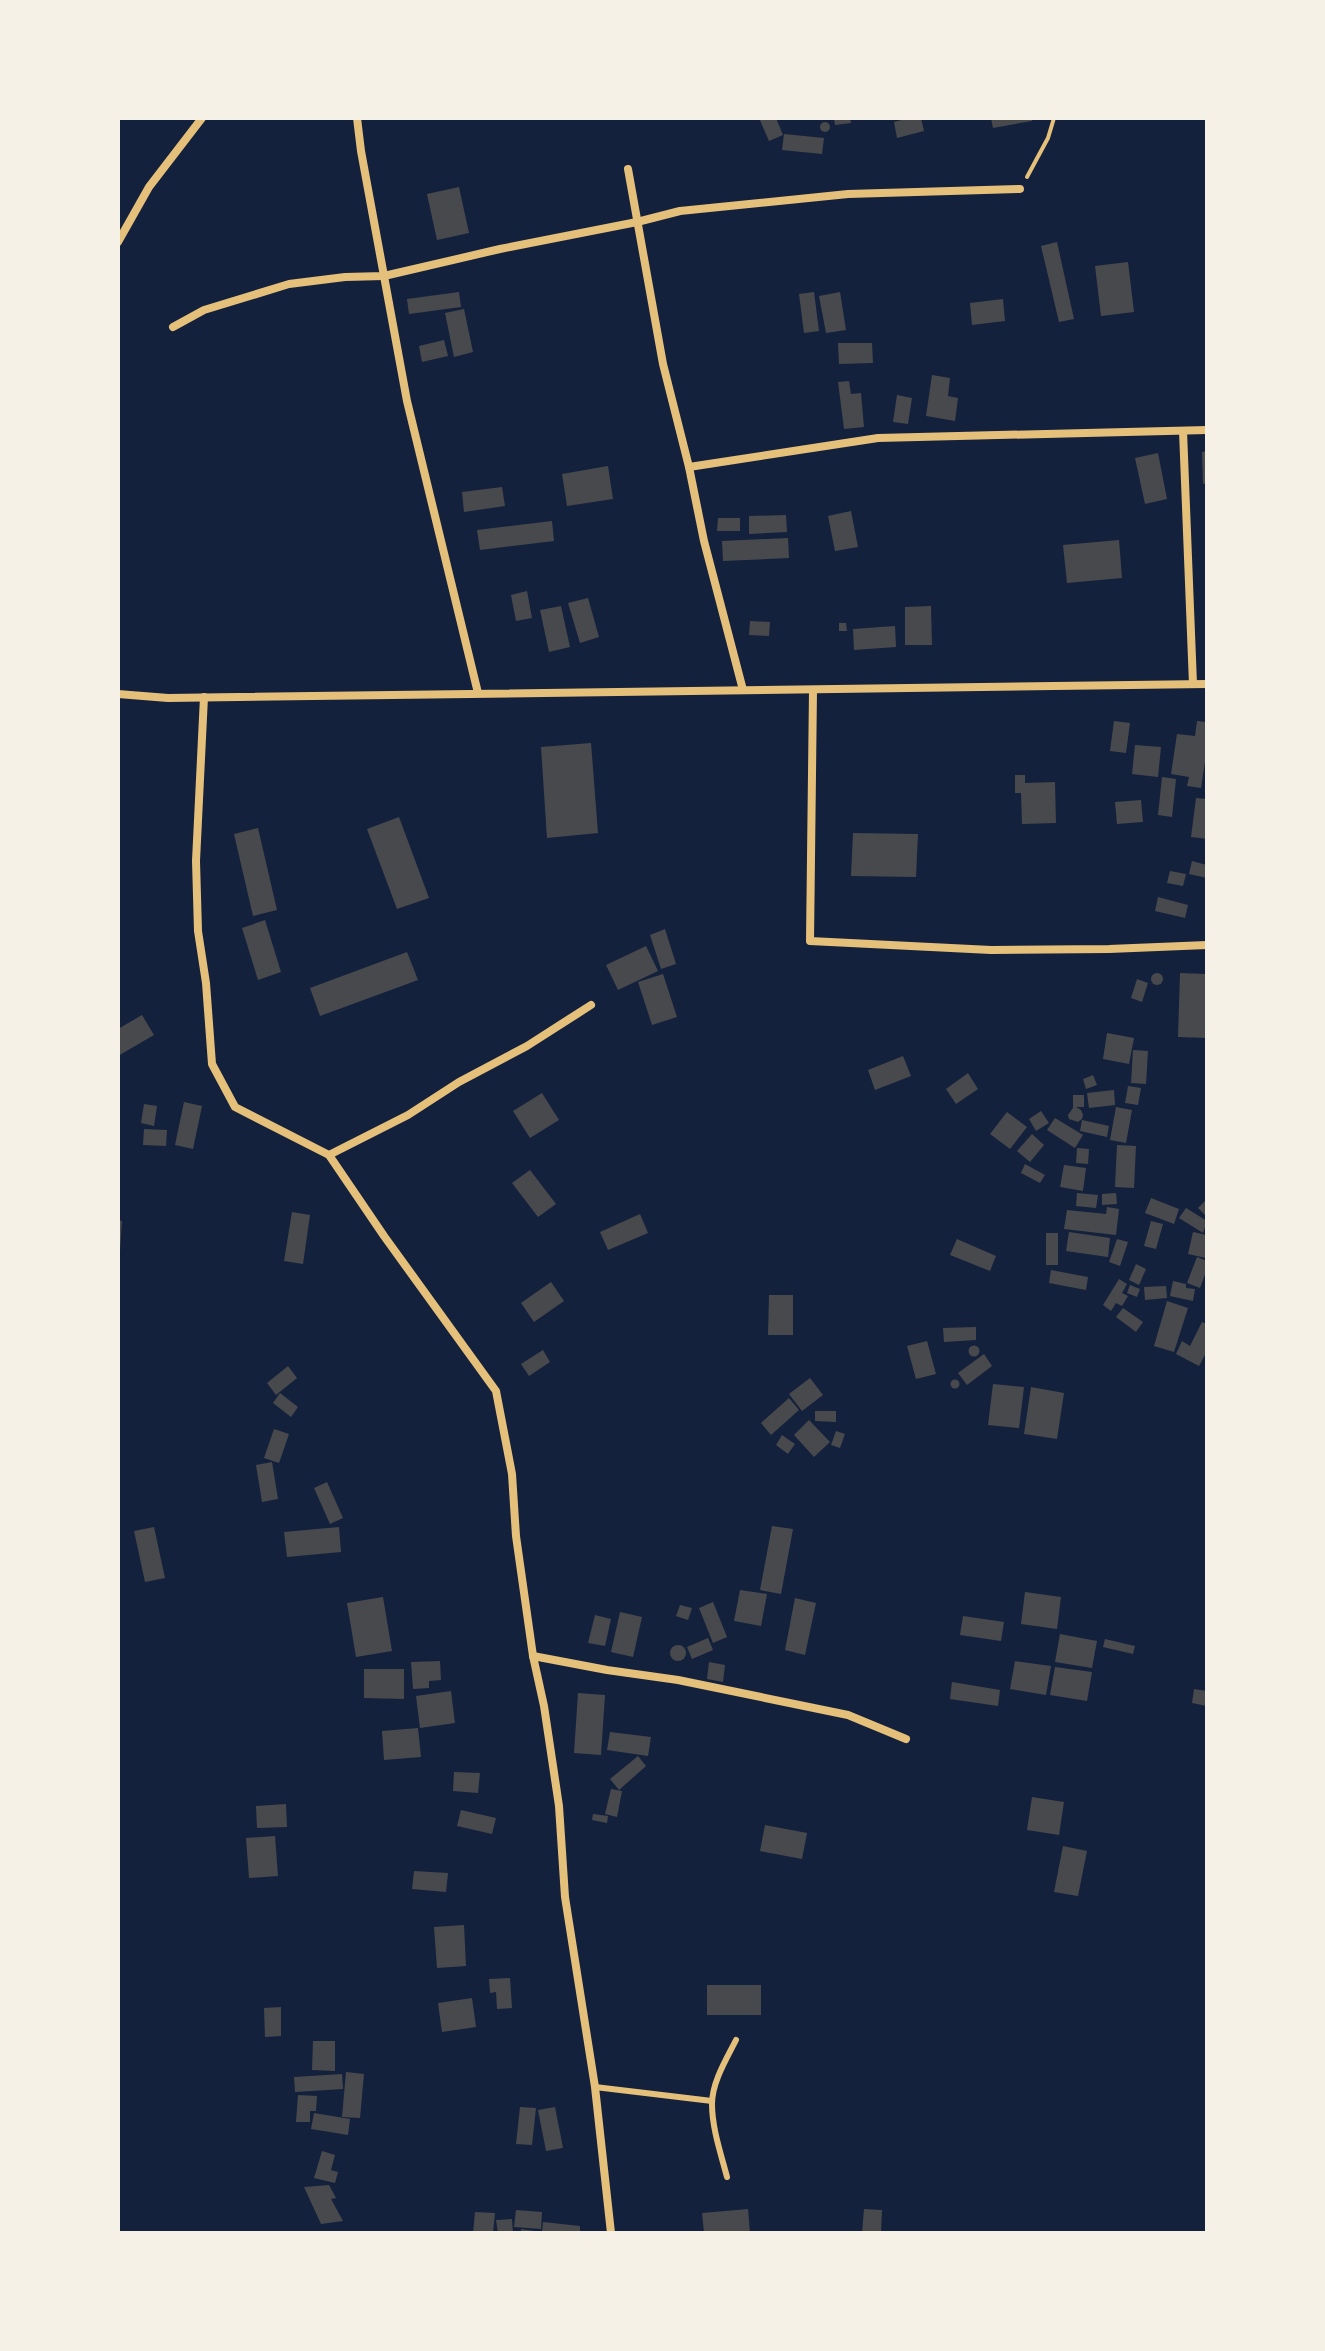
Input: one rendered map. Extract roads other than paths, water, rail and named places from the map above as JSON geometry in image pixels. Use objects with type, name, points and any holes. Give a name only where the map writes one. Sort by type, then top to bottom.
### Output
[{"type":"street","points":[[118,242],[149,187],[202,118]]},
{"type":"street","points":[[357,118],[407,401],[478,693]]},
{"type":"street","points":[[628,169],[663,364],[743,690]]},
{"type":"street","points":[[173,327],[204,310],[289,284],[384,276],[680,211],[848,194],[1020,189]]},
{"type":"street","points":[[689,467],[878,438],[1207,430]]},
{"type":"street","points":[[1183,431],[1193,684]]},
{"type":"street","points":[[118,694],[168,698],[1207,684]]},
{"type":"street","points":[[813,690],[810,941],[991,950],[1207,945]]},
{"type":"street","points":[[204,697],[196,861],[198,931],[206,983],[212,1064],[235,1107],[329,1155],[496,1391],[512,1474],[516,1536],[559,1806],[565,1897],[595,2087],[611,2233]]},
{"type":"street","points":[[329,1155],[408,1115],[591,1005]]},
{"type":"street","points":[[533,1656],[678,1680],[848,1715],[906,1739]]},
{"type":"lane","points":[[727,2177],[717,2141],[712,2101],[721,2069],[736,2040]]},
{"type":"lane","points":[[595,2087],[712,2101]]}]
